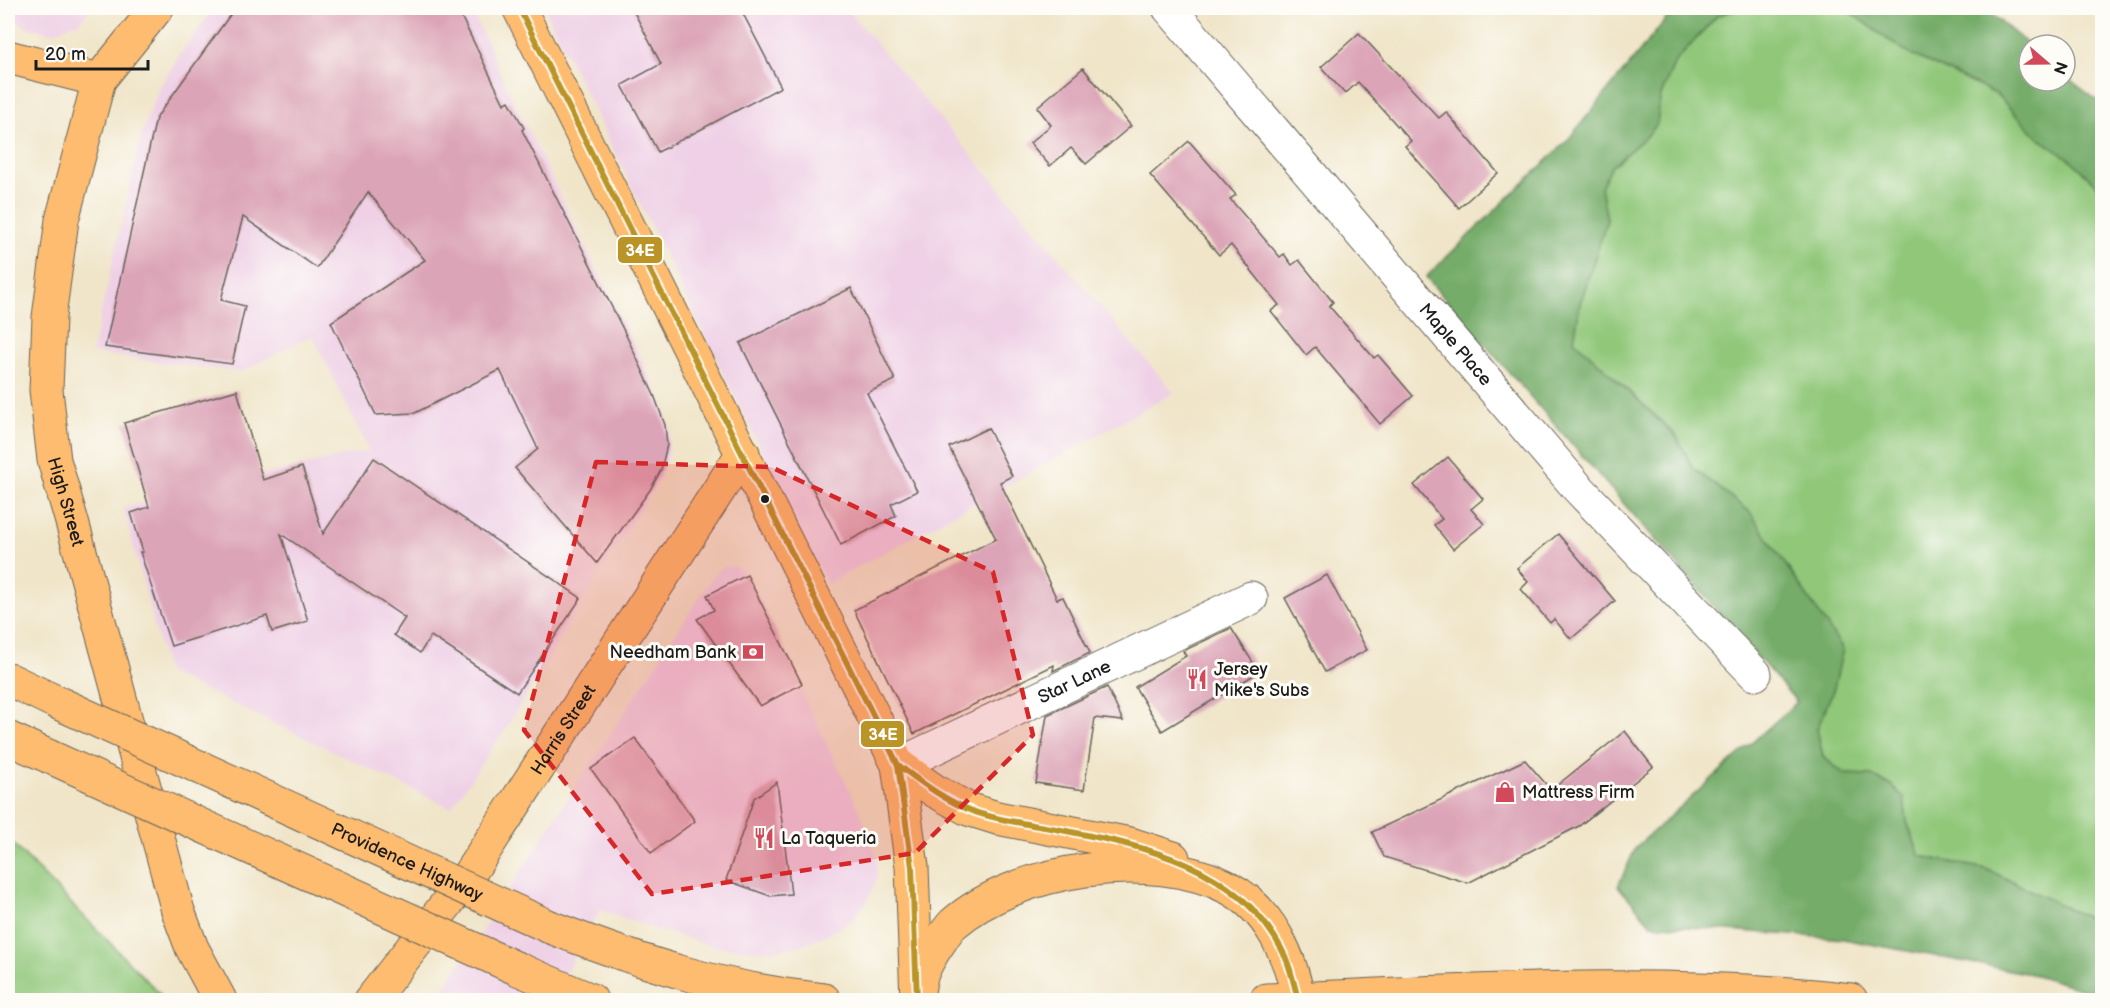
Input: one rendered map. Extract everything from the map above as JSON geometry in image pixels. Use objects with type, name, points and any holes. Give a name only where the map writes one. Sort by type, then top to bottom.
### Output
[{"type":"main road","name":"High Street","points":[[157,8],[99,80],[62,220],[49,317],[46,390],[54,460],[177,911],[192,948],[220,1000]]},
{"type":"main road","points":[[519,8],[795,561],[826,617],[898,765],[912,867],[917,1000]]},
{"type":"main road","points":[[8,57],[99,80]]},
{"type":"main road","name":"Harris Street","points":[[371,1000],[464,882],[743,453]]},
{"type":"main road","name":"Providence Highway","points":[[8,679],[550,927],[637,960],[704,980],[756,991],[824,1000]]},
{"type":"main road","points":[[8,738],[591,1000]]},
{"type":"main road","points":[[898,765],[935,791],[968,809],[997,818],[1102,837],[1157,851],[1193,866],[1230,889],[1259,914],[1278,941],[1294,978],[1298,1000]]},
{"type":"main road","points":[[917,1000],[919,980],[929,958],[951,926],[970,912],[1023,886],[1065,874],[1104,867],[1125,867],[1183,872],[1205,878],[1230,889]]},
{"type":"main road","points":[[1266,1000],[1659,987],[1783,993],[1851,1000]]},
{"type":"street","name":"Maple Place","points":[[1169,8],[1577,487],[1755,674]]},
{"type":"street","name":"Star Lane","points":[[898,765],[1251,598]]},
{"type":"highlighted area","points":[[596,462],[771,467],[993,572],[1033,735],[915,853],[652,894],[524,730]]},
{"type":"shaded area","points":[[8,8],[91,8],[78,23],[52,33],[29,28],[8,17]]},
{"type":"shaded area","points":[[215,8],[471,8],[506,86],[664,408],[670,433],[667,457],[659,480],[505,730],[451,808],[167,672],[123,508],[369,450],[312,335],[241,372],[92,353],[142,133],[159,88],[180,54]]},
{"type":"shaded area","points":[[544,8],[846,8],[1174,393],[827,584]]},
{"type":"shaded area","points":[[732,566],[742,570],[860,812],[877,858],[877,879],[867,901],[852,920],[828,934],[797,947],[765,951],[717,947],[600,910],[551,1000],[437,1000],[711,580],[721,568]]},
{"type":"green space","points":[[1675,8],[1741,8],[1717,16],[1675,62],[1660,98],[1657,124],[1649,134],[1611,167],[1601,187],[1607,220],[1580,304],[1574,340],[1676,436],[1693,468],[1750,512],[1843,649],[1834,688],[1817,729],[1823,757],[1845,774],[1869,775],[1891,785],[1904,798],[1907,822],[1920,856],[1986,869],[2102,925],[2102,995],[2036,975],[1843,939],[1651,924],[1618,886],[1636,847],[1797,702],[1426,277],[1567,141]]},
{"type":"green space","points":[[1741,8],[1844,8],[1904,51],[1996,94],[2039,138],[2073,162],[2098,186],[2102,193],[2102,925],[1986,869],[1920,856],[1907,822],[1904,798],[1891,785],[1869,775],[1845,774],[1823,757],[1817,729],[1834,688],[1750,512],[1693,468],[1676,435],[1574,340],[1580,304],[1607,220],[1601,187],[1611,167],[1649,134],[1657,124],[1660,98],[1675,62],[1717,16]]},
{"type":"green space","points":[[1844,8],[1984,8],[2017,35],[2017,93],[2077,93],[2077,85],[2102,104],[2102,193],[2098,186],[2073,162],[2039,138],[1996,94],[1904,51]]},
{"type":"green space","points":[[8,839],[160,994],[163,1000],[8,1000]]},
{"type":"building","points":[[235,8],[457,8],[504,104],[509,101],[524,128],[522,130],[625,333],[654,395],[665,425],[667,445],[661,470],[650,490],[597,563],[515,468],[538,449],[500,370],[415,413],[376,415],[331,322],[425,260],[368,192],[317,268],[243,217],[221,300],[245,306],[232,364],[105,347],[156,118]]},
{"type":"building","points":[[632,8],[740,8],[781,87],[658,152],[622,85],[661,64]]},
{"type":"building","points":[[1359,33],[1439,118],[1446,112],[1498,173],[1459,208],[1405,146],[1411,141],[1358,82],[1345,94],[1321,67]]},
{"type":"building","points":[[1083,68],[1131,126],[1086,164],[1071,148],[1050,166],[1030,143],[1051,125],[1037,107]]},
{"type":"building","points":[[1189,141],[1236,195],[1230,199],[1280,257],[1284,254],[1292,265],[1299,260],[1333,302],[1329,306],[1374,358],[1378,355],[1413,396],[1380,424],[1315,347],[1306,355],[1271,311],[1279,305],[1231,245],[1219,255],[1150,175]]},
{"type":"building","points":[[851,288],[895,380],[867,393],[917,491],[891,504],[896,516],[841,545],[740,343]]},
{"type":"building","points":[[237,390],[263,480],[302,467],[323,534],[374,458],[581,598],[517,693],[431,636],[420,653],[394,635],[405,618],[281,534],[308,621],[272,632],[267,616],[171,646],[140,552],[143,552],[131,513],[149,507],[124,423]]},
{"type":"building","points":[[988,428],[1012,476],[1000,482],[1057,599],[1063,597],[1090,653],[1053,671],[1054,665],[914,734],[854,610],[996,539],[949,447]]},
{"type":"building","points":[[1448,457],[1483,499],[1471,509],[1484,524],[1453,549],[1434,525],[1442,519],[1414,485]]},
{"type":"building","points":[[1558,534],[1615,601],[1571,639],[1554,619],[1550,623],[1521,589],[1528,582],[1517,568]]},
{"type":"building","name":"Needham Bank","points":[[747,575],[802,684],[760,706],[697,619],[714,610],[707,595]]},
{"type":"building","points":[[1327,575],[1367,650],[1325,672],[1285,598]]},
{"type":"building","name":"Jersey Mike's Subs","points":[[1231,628],[1259,672],[1162,731],[1135,687],[1186,656],[1183,651]]},
{"type":"building","points":[[1107,687],[1123,721],[1095,718],[1084,790],[1036,783],[1047,715]]},
{"type":"building","name":"Mattress Firm","points":[[1625,731],[1653,767],[1579,826],[1468,883],[1384,857],[1372,832],[1525,760],[1551,790]]},
{"type":"building","points":[[635,738],[695,821],[651,853],[591,769]]},
{"type":"building","name":"La Taqueria","points":[[777,782],[791,894],[770,896],[726,880],[754,798]]},
{"type":"transit line","name":"34E","points":[[519,8],[898,765],[912,867],[917,1000]]},
{"type":"transit line","name":"34E","points":[[898,765],[945,797],[975,812],[1123,843],[1187,865],[1217,880],[1243,900],[1266,925],[1285,956],[1298,999]]},
{"type":"place","name":"Needham Bank","points":[[753,652]]},
{"type":"place","name":"Jersey Mike's Subs","points":[[1197,679]]},
{"type":"place","name":"Mattress Firm","points":[[1505,792]]},
{"type":"place","name":"La Taqueria","points":[[764,838]]}]
